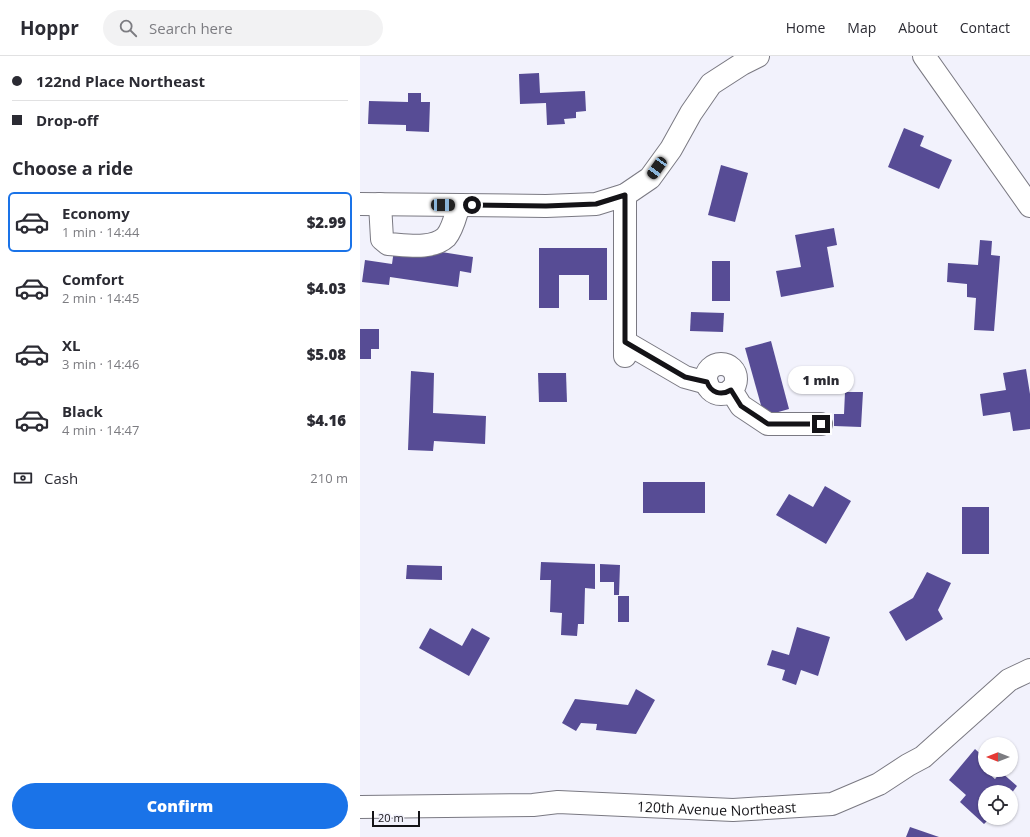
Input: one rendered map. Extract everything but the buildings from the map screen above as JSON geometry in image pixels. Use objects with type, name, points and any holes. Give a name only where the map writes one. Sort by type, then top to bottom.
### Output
[{"type":"street","points":[[459,205],[447,236],[435,244],[423,245],[388,244],[385,242],[382,239],[370,204],[459,205],[546,206],[596,204],[625,195],[650,178],[711,84],[742,64],[758,56]]},
{"type":"street","points":[[924,56],[1030,206]]},
{"type":"street","points":[[625,195],[625,349],[685,377],[707,382],[710,369],[718,364],[723,364],[732,369],[736,377],[731,390],[741,406],[768,424],[821,424]]},
{"type":"street","name":"120th Avenue Northeast","points":[[360,807],[533,805],[558,802],[733,810],[832,804],[879,784],[923,757],[1008,680],[1030,670]]},
{"type":"route","points":[[472,205],[546,206],[596,204],[625,195],[625,342],[685,377],[707,382],[712,391],[722,394],[731,390],[741,406],[768,424],[821,424]]}]
